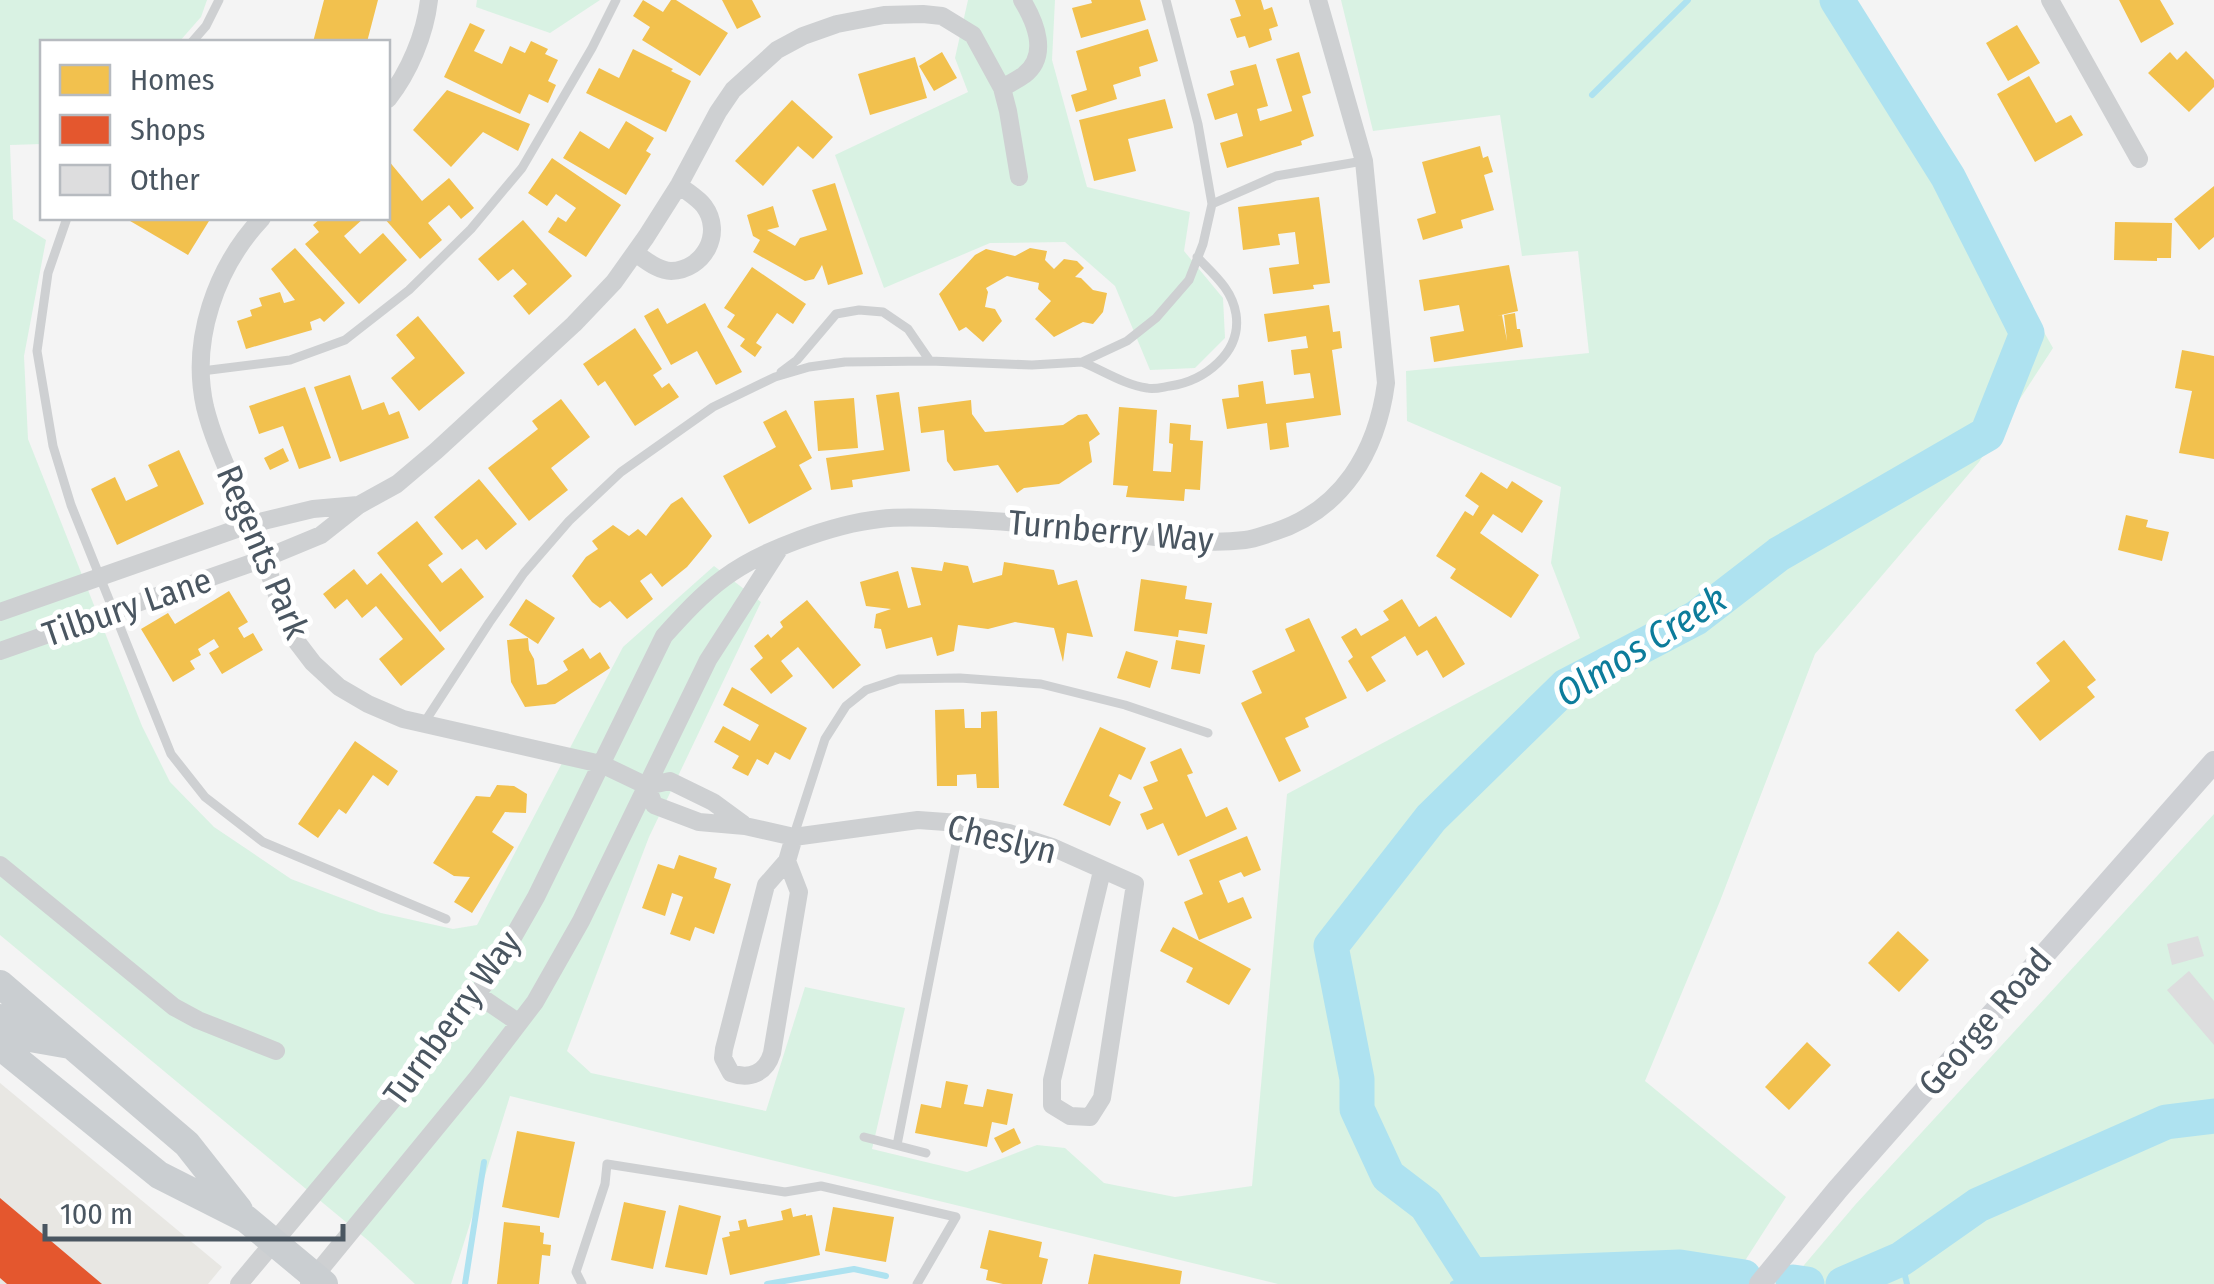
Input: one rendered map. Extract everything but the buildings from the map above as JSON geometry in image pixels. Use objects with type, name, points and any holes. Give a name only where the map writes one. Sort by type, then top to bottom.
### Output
[{"type":"main road","points":[[0,984],[188,1144],[246,1220]]},
{"type":"main road","points":[[0,1018],[30,1038],[71,1045]]},
{"type":"main road","points":[[0,1046],[159,1175],[246,1220],[315,1281]]},
{"type":"street","points":[[390,97],[414,57],[429,0]]},
{"type":"street","points":[[1002,88],[1026,74],[1037,58],[1034,20],[1022,0]]},
{"type":"street","name":"Turnberry Way","points":[[240,1284],[478,995],[536,897],[664,636],[727,575],[782,547],[846,524],[882,518],[1023,521],[1206,542],[1248,540],[1288,527],[1322,508],[1350,480],[1382,413],[1386,383],[1364,161],[1318,0]]},
{"type":"street","points":[[2050,0],[2139,160]]},
{"type":"street","points":[[947,8],[973,35],[1002,88],[1019,177]]},
{"type":"street","name":"Tilbury Lane","points":[[0,650],[264,560],[320,535],[359,505],[397,484],[574,324],[614,282],[679,185],[733,90],[777,50],[837,24],[947,8]]},
{"type":"street","points":[[635,252],[659,268],[672,271],[692,264],[707,252],[713,234],[710,218],[703,204],[679,185]]},
{"type":"street","name":"Regents Park","points":[[260,220],[229,259],[212,299],[200,371],[206,408],[218,444],[297,642],[312,663],[338,687],[403,719],[601,764],[647,786]]},
{"type":"street","name":"Tilbury Lane","points":[[0,612],[251,524],[313,509],[359,505]]},
{"type":"street","name":"Turnberry Way","points":[[315,1281],[535,1002],[581,921],[708,660],[782,547]]},
{"type":"street","name":"George Road","points":[[1760,1284],[1838,1189],[2214,762]]},
{"type":"street","name":"Cheslyn","points":[[745,826],[713,802],[670,780],[647,786],[654,805],[699,822],[745,826],[794,837],[918,820],[960,823],[1052,847],[1135,884],[1102,1098],[1090,1117],[1070,1116],[1052,1105],[1052,1080],[1102,870]]},
{"type":"street","points":[[787,861],[800,892],[772,1053],[769,1064],[743,1078],[731,1073],[722,1058],[766,885],[787,861],[794,837]]},
{"type":"street","points":[[0,865],[174,1007],[276,1050]]},
{"type":"street","points":[[478,995],[520,1023]]},
{"type":"lane","points":[[194,40],[220,0]]},
{"type":"lane","points":[[200,371],[290,360],[345,340],[409,290],[471,230],[522,168],[616,0]]},
{"type":"lane","points":[[424,724],[506,598],[569,521],[621,472],[713,408],[775,377],[845,362],[1032,366],[1082,362],[1127,341],[1156,318],[1188,280],[1203,244],[1212,204],[1198,124],[1166,0]]},
{"type":"lane","points":[[1212,204],[1276,176],[1364,161]]},
{"type":"lane","points":[[66,220],[48,274],[37,351],[53,446],[98,576],[171,754],[205,797],[264,842],[446,920]]},
{"type":"lane","points":[[1082,362],[1149,389],[1202,377],[1222,361],[1233,340],[1237,319],[1227,288],[1198,258]]},
{"type":"lane","points":[[775,377],[796,360],[836,314],[859,310],[883,312],[908,328],[930,361]]},
{"type":"lane","points":[[794,837],[824,739],[846,706],[866,690],[899,679],[960,678],[1042,684],[1125,704],[1208,732]]},
{"type":"lane","points":[[896,1145],[960,823]]},
{"type":"lane","points":[[864,1136],[926,1153]]},
{"type":"lane","points":[[582,1284],[576,1272],[605,1184],[607,1164],[785,1192],[821,1186],[956,1218],[917,1284]]},
{"type":"shaded area","points":[[0,1083],[222,1267],[208,1284],[0,1284]]},
{"type":"green space","points":[[0,0],[207,0],[201,17],[181,40],[40,40],[40,144],[10,145],[13,219],[46,240],[24,356],[28,439],[142,726],[170,782],[214,827],[291,879],[381,913],[453,929],[477,925],[623,647],[714,566],[761,602],[649,837],[567,1051],[591,1073],[766,1111],[805,987],[905,1008],[872,1149],[967,1172],[1037,1145],[1065,1148],[1104,1183],[1175,1197],[1252,1186],[1287,794],[1580,638],[1551,563],[1561,487],[1407,421],[1406,371],[1589,353],[1578,251],[1522,256],[1500,115],[1373,131],[1341,0],[1856,0],[2053,348],[1979,462],[1815,654],[1720,901],[1645,1081],[1786,1197],[1730,1284],[1278,1284],[510,1096],[451,1284],[415,1284],[370,1242],[0,935]]},
{"type":"green space","points":[[477,0],[600,0],[550,33],[476,7]]},
{"type":"green space","points":[[968,0],[1055,0],[1052,60],[1087,187],[1190,212],[1184,251],[1223,298],[1225,338],[1195,368],[1150,370],[1115,286],[1065,242],[990,243],[884,288],[835,155],[968,92],[955,58]]},
{"type":"green space","points":[[2214,814],[2214,1284],[1788,1284],[1855,1205]]},
{"type":"waterway","points":[[1592,95],[1688,0]]},
{"type":"waterway","name":"Olmos Creek","points":[[1744,1277],[1680,1267],[1471,1275],[1426,1205],[1388,1176],[1357,1109],[1357,1079],[1331,946],[1431,818],[1566,686],[1696,618],[1779,554],[1987,434],[2027,333],[1948,177],[1837,0]]},
{"type":"waterway","name":"Olmos Creek","points":[[1843,1284],[1901,1259],[1978,1205],[2166,1122],[2214,1116]]},
{"type":"waterway","points":[[465,1284],[484,1162]]},
{"type":"waterway","points":[[1901,1259],[1907,1284]]},
{"type":"waterway","points":[[767,1284],[854,1269],[886,1276]]},
{"type":"waterway","points":[[1453,1284],[1471,1275]]},
{"type":"waterway","name":"Olmos Creek","points":[[1793,1282],[1807,1284]]}]
